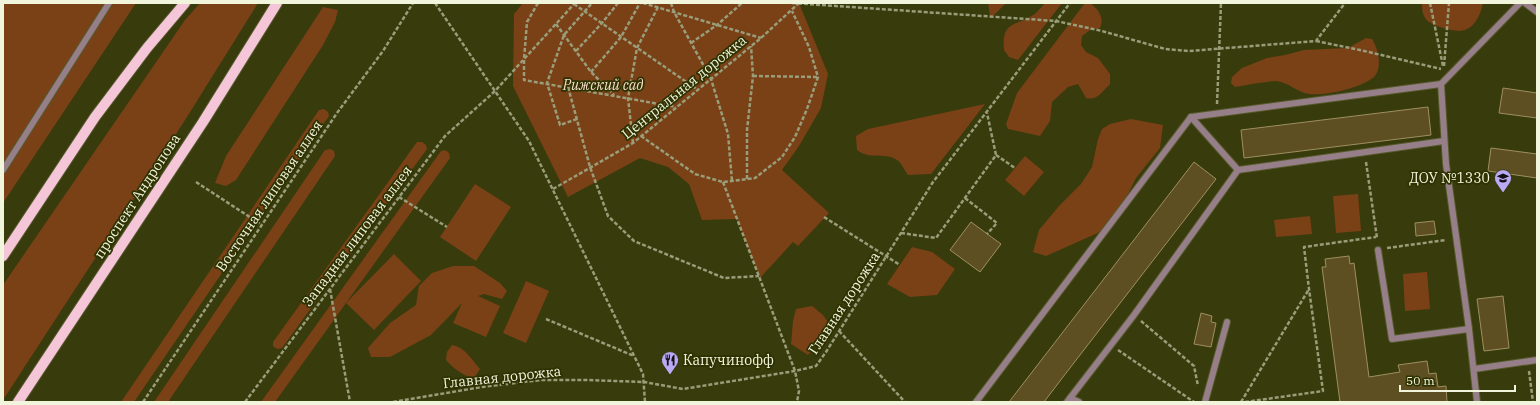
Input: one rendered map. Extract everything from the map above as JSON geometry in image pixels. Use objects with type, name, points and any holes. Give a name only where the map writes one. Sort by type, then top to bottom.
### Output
[{"type":"main road","points":[[3,256],[95,117],[147,48],[185,3]]},
{"type":"main road","name":"проспект Андропова","points":[[18,402],[203,122],[277,3]]},
{"type":"lane","points":[[3,170],[109,3]]},
{"type":"lane","points":[[976,402],[1191,117],[1441,84],[1520,3]]},
{"type":"lane","points":[[1525,3],[1537,12]]},
{"type":"lane","points":[[1441,84],[1446,164],[1469,329],[1477,402]]},
{"type":"lane","points":[[1191,117],[1238,170]]},
{"type":"lane","points":[[1079,402],[1068,400],[1134,315],[1238,170],[1444,141]]},
{"type":"lane","points":[[1378,250],[1392,339],[1469,329]]},
{"type":"lane","points":[[1205,402],[1227,322]]},
{"type":"lane","points":[[1474,369],[1537,360]]},
{"type":"path","name":"Восточная липовая аллея","points":[[143,402],[337,113],[383,51],[413,3]]},
{"type":"path","points":[[435,3],[529,141],[643,374],[645,402]]},
{"type":"path","points":[[538,3],[527,22],[524,80],[677,108]]},
{"type":"path","points":[[577,120],[560,125],[547,83],[564,35],[592,3]]},
{"type":"path","points":[[576,51],[618,3]]},
{"type":"path","points":[[592,72],[621,37],[642,3],[761,38]]},
{"type":"path","points":[[671,3],[674,12],[711,79],[728,134],[732,181]]},
{"type":"path","points":[[691,43],[717,25],[742,3]]},
{"type":"path","points":[[792,3],[1056,21],[1102,31],[1165,49],[1188,51],[1316,41],[1444,70]]},
{"type":"path","name":"Центральная дорожка","points":[[553,189],[633,143],[761,38],[799,3]]},
{"type":"path","name":"Главная дорожка","points":[[393,402],[482,387],[541,380],[644,382],[683,389],[795,371],[816,366],[933,182],[1070,3]]},
{"type":"path","points":[[1216,113],[1220,3]]},
{"type":"path","points":[[1316,41],[1345,3]]},
{"type":"path","points":[[1430,3],[1444,70]]},
{"type":"path","points":[[1444,70],[1449,3]]},
{"type":"path","points":[[575,4],[698,90]]},
{"type":"path","name":"Западная липовая аллея","points":[[245,402],[445,136],[495,91],[575,4]]},
{"type":"path","points":[[633,143],[628,98],[637,48],[658,7]]},
{"type":"path","points":[[641,136],[695,174],[723,182],[755,178],[782,157],[795,137],[818,77],[809,47],[792,11]]},
{"type":"path","points":[[556,24],[592,72],[614,96]]},
{"type":"path","points":[[747,179],[747,130],[753,76],[751,46]]},
{"type":"path","points":[[753,76],[818,77]]},
{"type":"path","points":[[568,87],[590,167],[608,216],[634,241],[724,278],[759,276]]},
{"type":"path","points":[[986,112],[996,155],[1015,168]]},
{"type":"path","points":[[1365,153],[1378,250],[1456,238]]},
{"type":"path","points":[[901,233],[936,238],[996,155]]},
{"type":"path","points":[[196,182],[262,225]]},
{"type":"path","points":[[723,182],[795,371],[799,391],[797,402]]},
{"type":"path","points":[[399,197],[447,227]]},
{"type":"path","points":[[965,198],[997,222],[987,234]]},
{"type":"path","points":[[824,217],[900,265]]},
{"type":"path","points":[[1245,402],[1323,391],[1304,247],[1376,236]]},
{"type":"path","points":[[330,288],[350,402]]},
{"type":"path","points":[[1241,402],[1309,289]]},
{"type":"path","points":[[1134,315],[1194,366],[1198,388]]},
{"type":"path","points":[[546,320],[634,356]]},
{"type":"path","points":[[839,331],[905,402]]},
{"type":"path","points":[[1111,344],[1194,402]]},
{"type":"path","points":[[1528,362],[1533,402]]},
{"type":"green space","points":[[3,3],[136,3],[3,203]]},
{"type":"green space","points":[[200,3],[258,3],[187,117],[3,400],[3,285],[185,20]]},
{"type":"green space","name":"Рижский сад","points":[[523,3],[799,3],[828,74],[821,108],[799,146],[782,170],[829,213],[798,246],[793,242],[760,278],[737,219],[702,220],[689,184],[668,167],[640,158],[568,197],[513,86],[514,14]]},
{"type":"green space","points":[[988,3],[1006,3],[993,16],[990,16]]},
{"type":"green space","points":[[1045,3],[1062,3],[1018,60],[1009,57],[1004,50],[1005,33],[1008,28],[1036,13]]},
{"type":"green space","points":[[1085,3],[1090,3],[1096,8],[1102,21],[1100,28],[1090,30],[1082,36],[1081,45],[1086,52],[1098,58],[1110,74],[1110,84],[1100,95],[1090,99],[1086,98],[1078,84],[1068,87],[1052,102],[1050,121],[1040,136],[1008,129],[1006,124],[1017,93]]},
{"type":"green space","points":[[1422,3],[1483,3],[1481,11],[1472,26],[1465,30],[1456,31],[1437,26],[1428,21],[1423,14]]},
{"type":"green space","points":[[323,7],[338,10],[335,22],[323,45],[236,180],[226,186],[215,183],[226,156]]},
{"type":"green space","points":[[1366,38],[1372,39],[1376,47],[1379,58],[1377,73],[1368,81],[1352,88],[1324,94],[1309,94],[1275,81],[1235,87],[1231,83],[1232,77],[1242,68],[1267,58],[1304,50],[1348,48]]},
{"type":"green space","points":[[985,104],[931,174],[908,175],[900,163],[893,158],[888,156],[867,155],[857,150],[856,136],[868,129]]},
{"type":"green space","points":[[324,109],[328,112],[329,116],[134,402],[121,402],[319,110]]},
{"type":"green space","points":[[1131,119],[1163,125],[1160,148],[1136,178],[1127,196],[1126,205],[1116,222],[1100,232],[1046,256],[1033,252],[1039,230],[1059,206],[1081,184],[1092,167],[1098,139],[1102,129],[1110,124]]},
{"type":"green space","points":[[417,142],[422,142],[426,145],[427,149],[282,348],[277,349],[273,346],[273,342]]},
{"type":"green space","points":[[330,149],[334,151],[335,156],[168,402],[154,402],[325,150]]},
{"type":"green space","points":[[445,150],[449,153],[450,158],[275,402],[261,402],[441,151]]},
{"type":"green space","points":[[1025,156],[1044,172],[1024,196],[1005,180]]},
{"type":"green space","points":[[475,184],[511,207],[476,261],[440,237]]},
{"type":"green space","points":[[1358,194],[1361,231],[1336,233],[1333,196]]},
{"type":"green space","points":[[1310,216],[1312,234],[1276,237],[1274,220]]},
{"type":"green space","points":[[912,247],[932,252],[955,269],[937,295],[910,297],[887,284]]},
{"type":"green space","points":[[394,254],[421,281],[374,330],[346,303]]},
{"type":"green space","points":[[453,266],[474,266],[500,283],[507,291],[502,299],[484,294],[478,296],[500,306],[486,337],[453,323],[462,303],[431,335],[390,357],[371,357],[368,348],[390,323],[416,305],[419,286],[432,273]]},
{"type":"green space","points":[[1427,272],[1430,309],[1405,311],[1403,274]]},
{"type":"green space","points":[[526,281],[549,291],[526,343],[503,333]]},
{"type":"green space","points":[[812,306],[823,315],[831,327],[808,355],[791,344],[793,321],[796,309]]},
{"type":"green space","points":[[452,345],[461,348],[480,369],[474,378],[466,376],[458,371],[446,360],[447,352]]},
{"type":"building","points":[[1503,88],[1537,93],[1537,118],[1499,113]]},
{"type":"building","points":[[1428,107],[1431,135],[1244,158],[1241,130]]},
{"type":"building","points":[[1491,148],[1537,154],[1537,178],[1488,171]]},
{"type":"building","points":[[1194,162],[1216,179],[1044,402],[1009,402]]},
{"type":"building","points":[[1434,221],[1436,234],[1416,236],[1415,223]]},
{"type":"building","points":[[971,222],[1001,244],[980,272],[950,250]]},
{"type":"building","points":[[1349,256],[1350,264],[1354,263],[1369,377],[1400,372],[1398,365],[1427,361],[1429,374],[1436,373],[1438,387],[1446,386],[1447,402],[1340,402],[1322,267],[1326,267],[1325,259]]},
{"type":"building","points":[[1503,296],[1509,348],[1484,351],[1477,299]]},
{"type":"building","points":[[1201,313],[1212,316],[1211,322],[1216,323],[1211,347],[1194,344]]},
{"type":"place","name":"ДОУ №1330","points":[[1503,193]]},
{"type":"place","name":"Капучинофф","points":[[670,375]]}]
